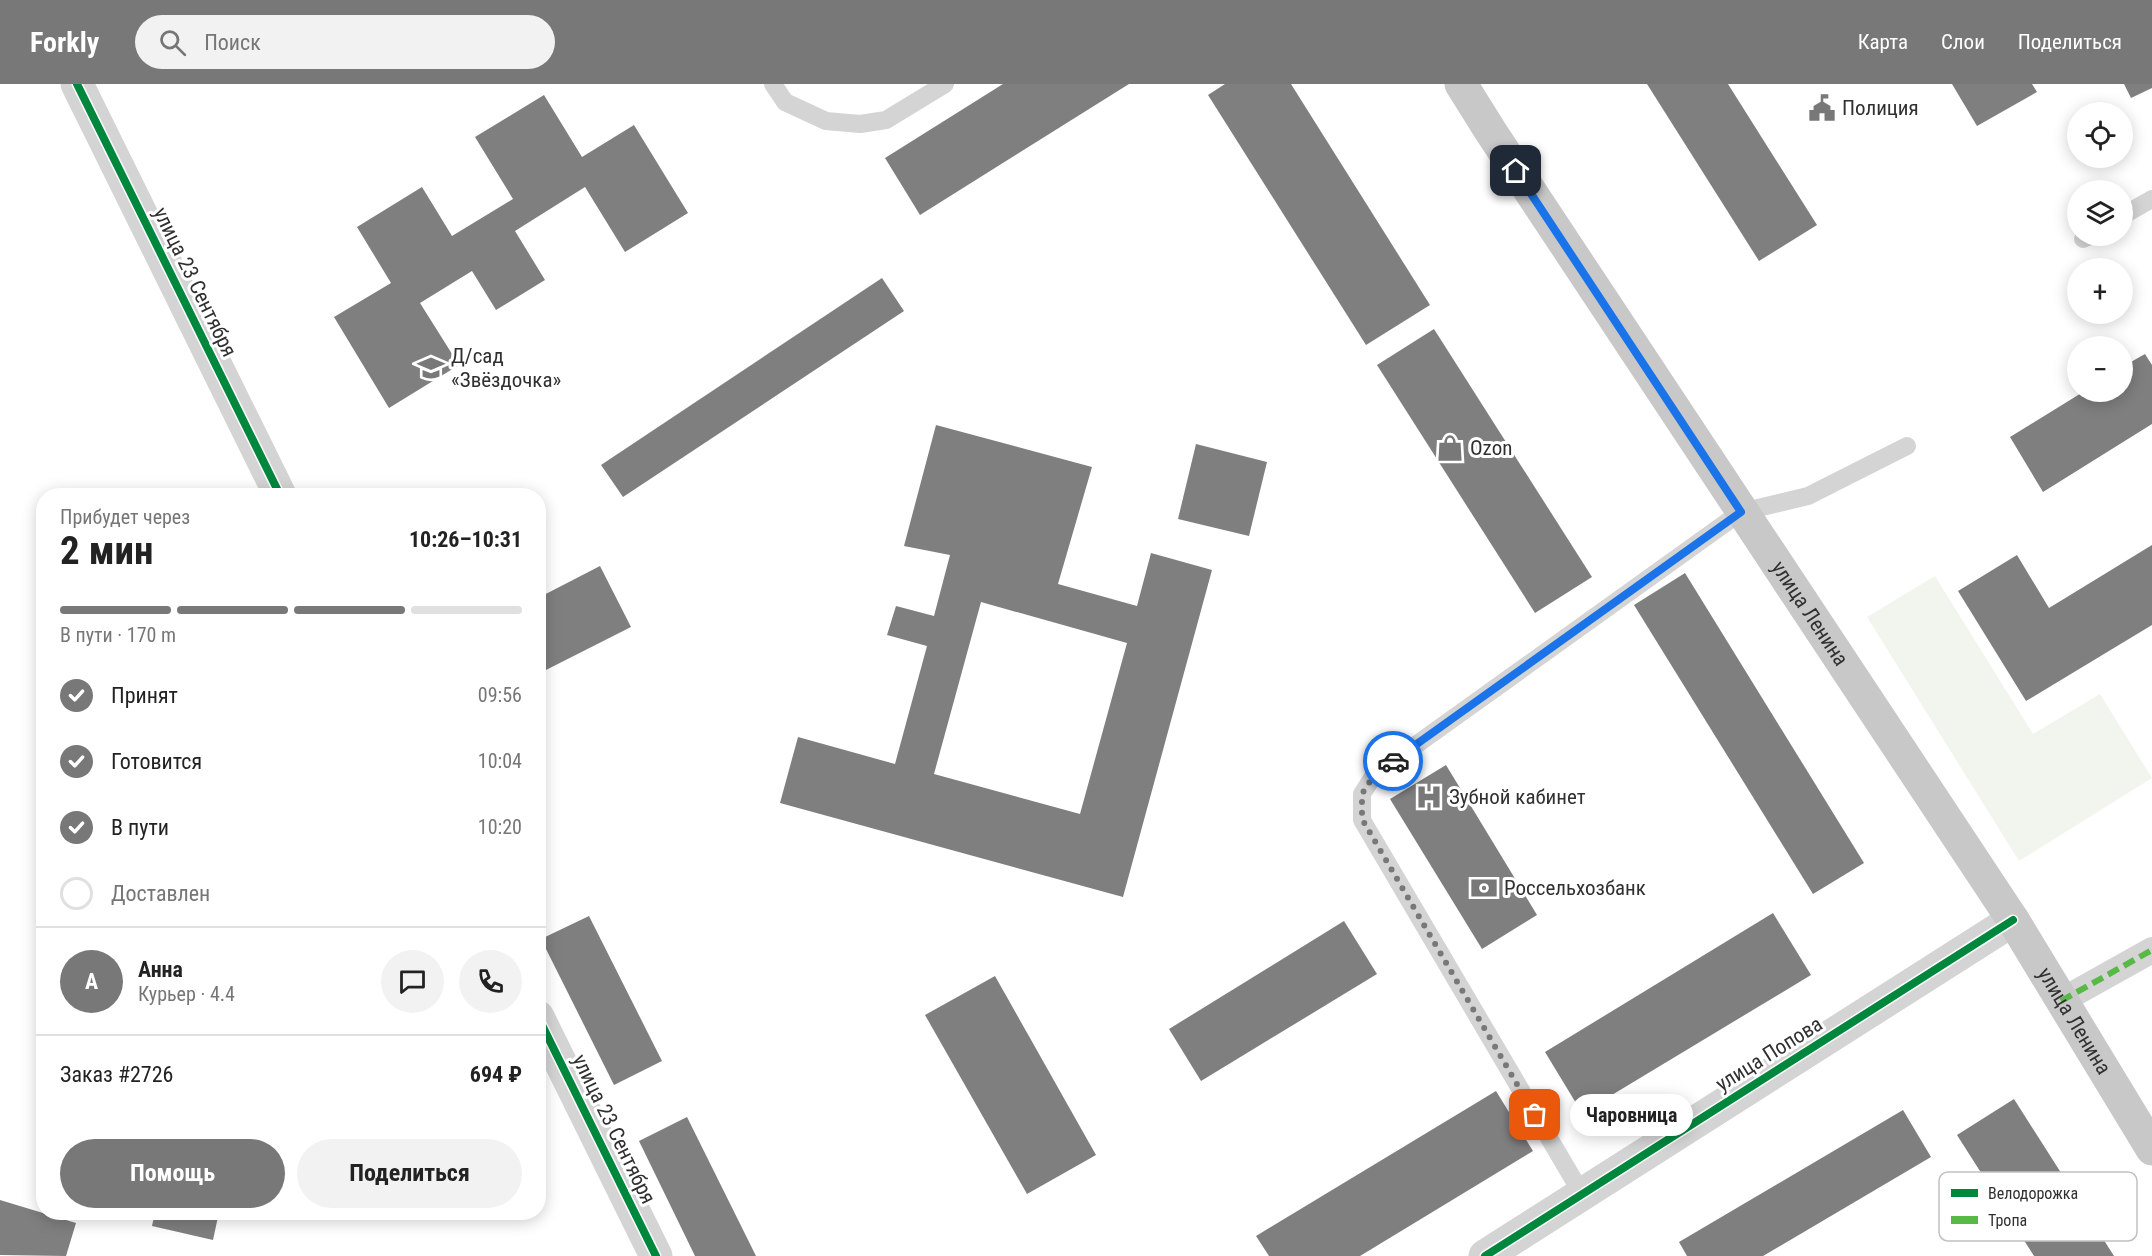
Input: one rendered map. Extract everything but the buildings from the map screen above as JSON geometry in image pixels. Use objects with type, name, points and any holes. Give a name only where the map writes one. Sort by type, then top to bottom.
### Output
[{"type":"main road","name":"улица Ленина","points":[[1461,84],[1741,512],[2013,920],[2152,1149]]},
{"type":"street","name":"улица 23 Сентября","points":[[77,84],[277,488]]},
{"type":"street","name":"улица Попова","points":[[1485,1256],[2013,920]]},
{"type":"street","points":[[2061,1001],[2152,950]]},
{"type":"street","name":"улица 23 Сентября","points":[[546,1033],[657,1256]]},
{"type":"lane","points":[[773,84],[785,102],[825,122],[860,124],[886,120],[936,86]]},
{"type":"lane","points":[[2133,210],[2152,199]]},
{"type":"lane","points":[[1582,1194],[1362,819],[1362,794],[1374,775],[1741,512],[1808,496],[1907,446]]},
{"type":"shaded area","points":[[1935,576],[2033,734],[2100,694],[2152,778],[2019,861],[1867,617]]},
{"type":"marked path","points":[[2061,1001],[2152,950]]},
{"type":"cycle path","points":[[77,84],[277,488]]},
{"type":"cycle path","points":[[1485,1256],[2013,920]]},
{"type":"cycle path","points":[[546,1033],[656,1256]]},
{"type":"way so far","points":[[1393,761],[1374,775],[1362,794],[1362,819],[1535,1115]]},
{"type":"place","name":"Полиция","points":[[1822,108]]},
{"type":"place","name":"Д/сад «Звёздочка»","points":[[431,368]]},
{"type":"place","name":"Ozon","points":[[1450,448]]},
{"type":"place","name":"Зубной кабинет","points":[[1429,797]]},
{"type":"place","name":"Россельхозбанк","points":[[1484,888]]},
{"type":"place","name":"Чаровница","points":[[1535,1115]]},
{"type":"route","points":[[1393,761],[1741,512],[1516,171]]}]
